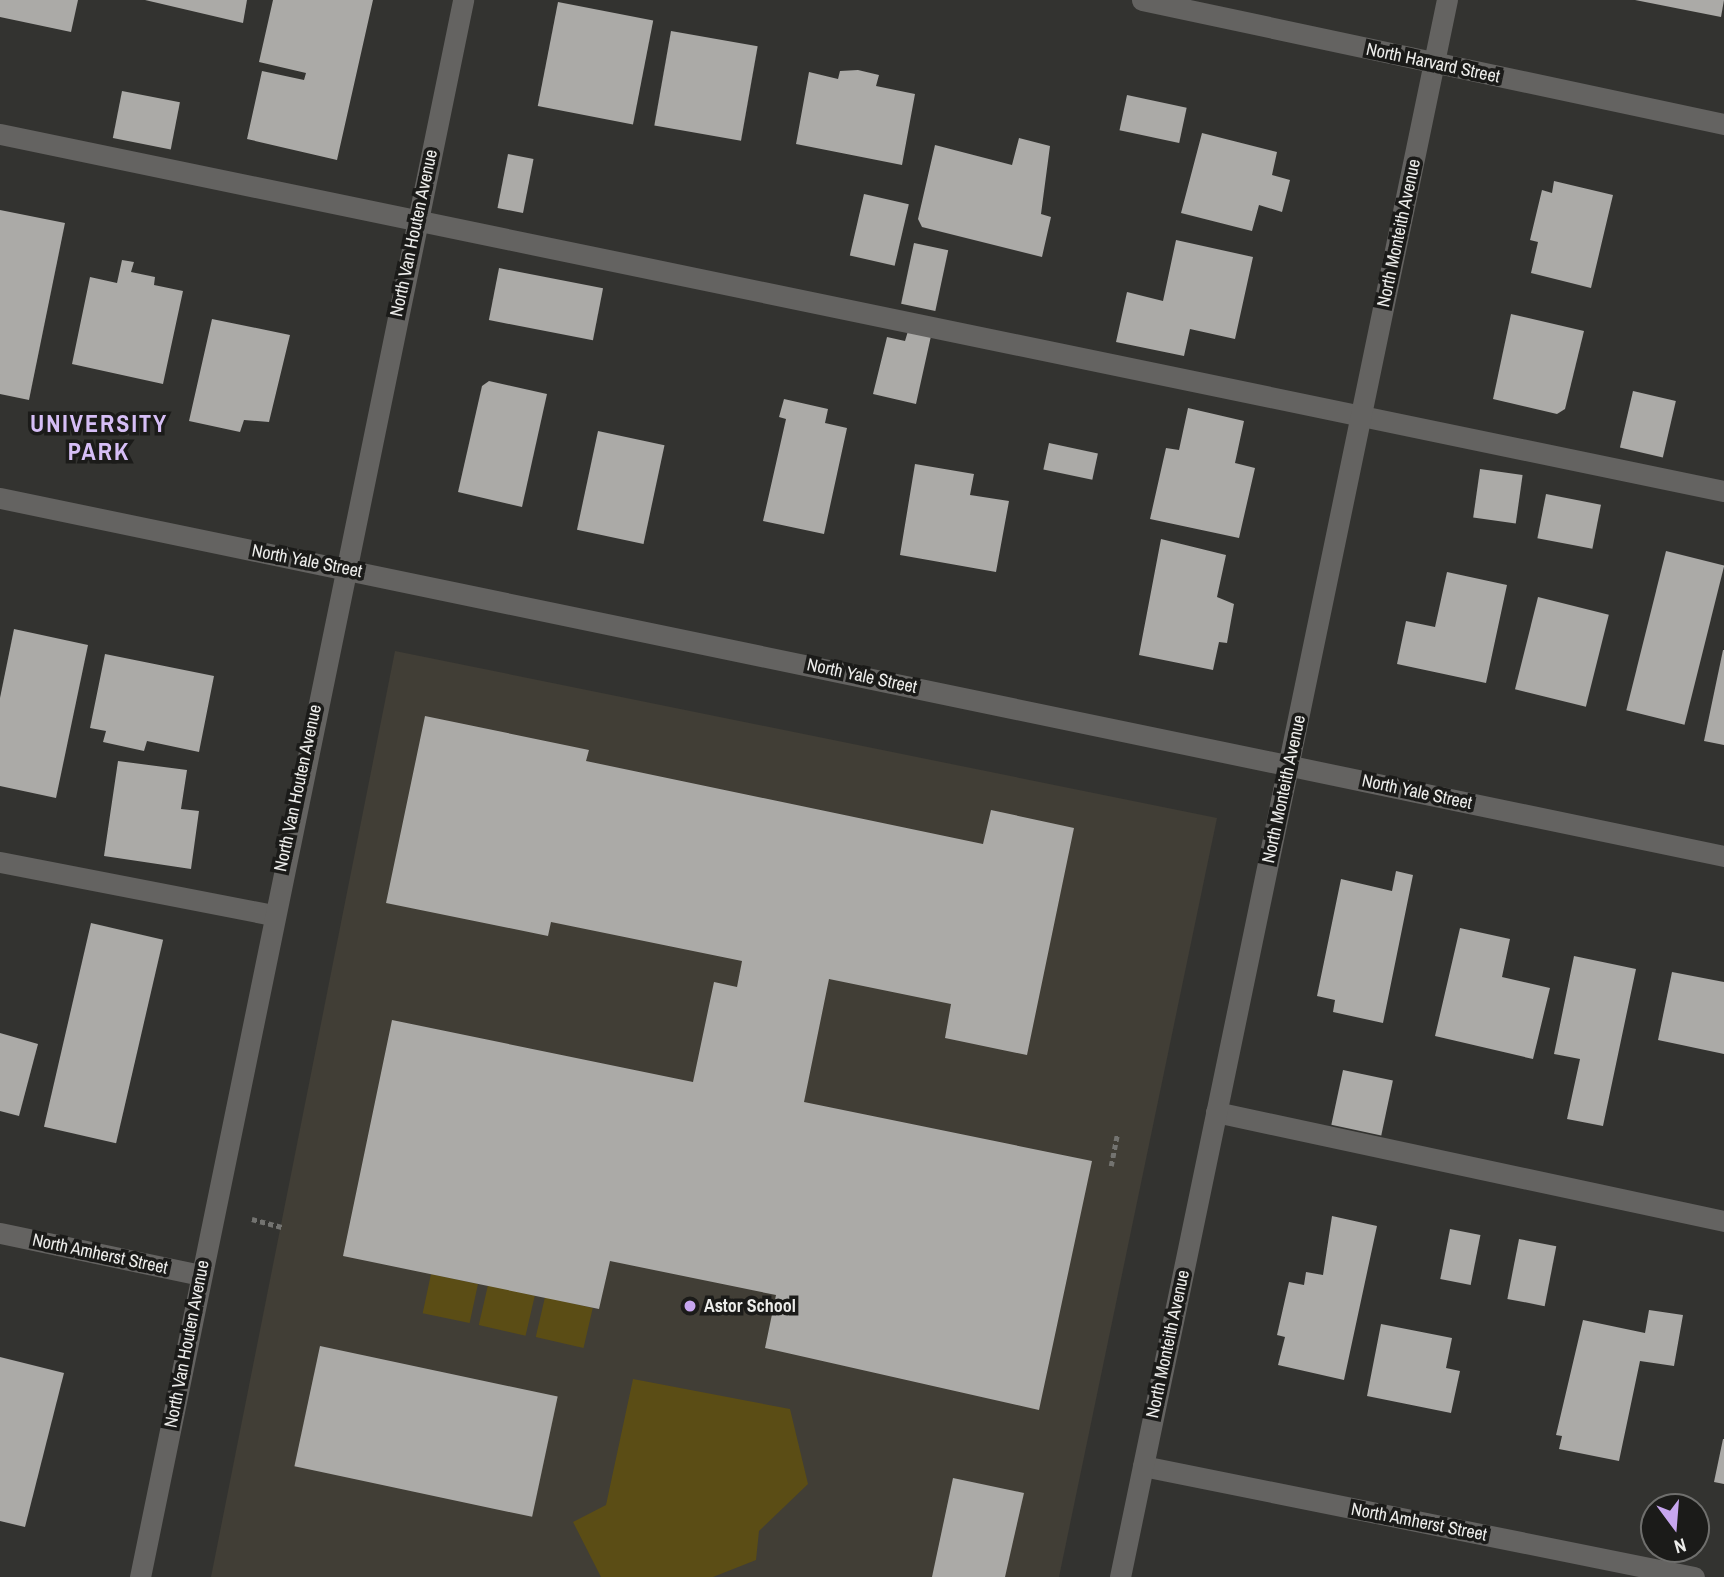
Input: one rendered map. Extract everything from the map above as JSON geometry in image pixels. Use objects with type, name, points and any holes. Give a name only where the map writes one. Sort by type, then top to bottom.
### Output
[{"type":"street","name":"North Van Houten Avenue","points":[[140,1577],[272,915],[463,0]]},
{"type":"street","name":"North Harvard Street","points":[[1142,0],[1724,124]]},
{"type":"street","name":"North Monteith Avenue","points":[[1120,1577],[1447,0]]},
{"type":"street","points":[[0,134],[1724,491]]},
{"type":"street","name":"North Yale Street","points":[[0,498],[1724,856]]},
{"type":"street","points":[[0,862],[272,915]]},
{"type":"street","points":[[1216,1112],[1724,1221]]},
{"type":"street","name":"North Amherst Street","points":[[0,1233],[201,1275]]},
{"type":"street","name":"North Amherst Street","points":[[1143,1466],[1694,1577]]},
{"type":"path","points":[[1111,1166],[1117,1133]]},
{"type":"shaded area","name":"Astor School","points":[[395,651],[1217,818],[1059,1577],[211,1577]]},
{"type":"shaded area","points":[[431,1274],[478,1284],[470,1323],[423,1313]]},
{"type":"shaded area","points":[[488,1285],[535,1296],[526,1336],[479,1325]]},
{"type":"shaded area","points":[[545,1297],[593,1308],[584,1348],[536,1337]]},
{"type":"shaded area","points":[[633,1379],[790,1409],[808,1484],[759,1531],[756,1560],[713,1577],[601,1577],[573,1522],[606,1505]]},
{"type":"building","points":[[0,0],[78,0],[71,32],[0,17]]},
{"type":"building","points":[[145,0],[247,0],[243,23]]},
{"type":"building","points":[[273,0],[373,0],[337,160],[247,139],[262,71],[304,80],[306,73],[259,62]]},
{"type":"building","points":[[1635,0],[1724,0],[1721,17]]},
{"type":"building","points":[[558,2],[653,21],[633,125],[538,106]]},
{"type":"building","points":[[671,31],[758,46],[741,141],[654,126]]},
{"type":"building","points":[[858,70],[879,75],[876,86],[915,94],[902,165],[796,144],[809,72],[838,79],[840,71]]},
{"type":"building","points":[[122,91],[180,102],[171,149],[113,138]]},
{"type":"building","points":[[1127,95],[1187,108],[1179,143],[1120,130]]},
{"type":"building","points":[[1202,133],[1277,152],[1272,175],[1290,180],[1282,212],[1259,205],[1252,231],[1181,213]]},
{"type":"building","points":[[1019,138],[1050,146],[1041,214],[1051,217],[1042,257],[922,227],[918,219],[935,145],[1012,165]]},
{"type":"building","points":[[508,154],[534,159],[523,213],[498,208]]},
{"type":"building","points":[[1554,181],[1613,195],[1591,288],[1531,273],[1538,242],[1530,240],[1542,190],[1552,193]]},
{"type":"building","points":[[864,194],[909,204],[895,266],[850,255]]},
{"type":"building","points":[[0,210],[65,223],[29,400],[0,394]]},
{"type":"building","points":[[1176,240],[1253,257],[1235,339],[1190,329],[1184,356],[1116,342],[1127,292],[1163,301]]},
{"type":"building","points":[[914,243],[948,250],[935,311],[901,304]]},
{"type":"building","points":[[122,260],[134,262],[131,272],[155,277],[154,285],[183,291],[163,384],[72,364],[90,277],[117,283]]},
{"type":"building","points":[[499,268],[603,288],[593,340],[489,320]]},
{"type":"building","points":[[1511,314],[1584,331],[1565,409],[1557,414],[1493,399]]},
{"type":"building","points":[[212,319],[290,335],[269,422],[244,420],[240,432],[189,421]]},
{"type":"building","points":[[908,331],[931,336],[916,404],[873,394],[887,337],[905,341]]},
{"type":"building","points":[[489,381],[547,394],[522,507],[458,492],[482,386]]},
{"type":"building","points":[[1633,391],[1676,401],[1663,457],[1620,448]]},
{"type":"building","points":[[784,399],[828,409],[825,423],[847,428],[824,534],[763,521],[786,419],[779,417]]},
{"type":"building","points":[[1188,408],[1244,421],[1235,463],[1255,468],[1239,538],[1150,519],[1166,448],[1179,450]]},
{"type":"building","points":[[598,431],[665,445],[644,544],[577,530]]},
{"type":"building","points":[[1049,443],[1098,453],[1092,480],[1043,469]]},
{"type":"building","points":[[915,464],[974,474],[970,495],[1009,501],[996,572],[900,555]]},
{"type":"building","points":[[1480,469],[1523,475],[1516,524],[1473,518]]},
{"type":"building","points":[[1546,494],[1601,505],[1592,549],[1537,538]]},
{"type":"building","points":[[1161,539],[1226,555],[1217,597],[1234,604],[1227,643],[1219,642],[1213,670],[1139,655]]},
{"type":"building","points":[[1666,551],[1724,565],[1685,725],[1626,710]]},
{"type":"building","points":[[1447,572],[1507,585],[1486,683],[1397,664],[1406,621],[1435,627]]},
{"type":"building","points":[[1538,597],[1609,615],[1586,707],[1515,689]]},
{"type":"building","points":[[14,629],[88,645],[56,798],[0,786],[0,698]]},
{"type":"building","points":[[1724,650],[1724,745],[1704,741]]},
{"type":"building","points":[[105,654],[214,676],[199,752],[147,741],[144,751],[103,742],[106,731],[90,728]]},
{"type":"building","points":[[425,716],[589,750],[586,761],[983,844],[991,810],[1074,828],[1027,1055],[945,1038],[951,1004],[829,979],[804,1102],[1092,1161],[1039,1410],[765,1348],[776,1295],[610,1261],[599,1309],[343,1256],[392,1020],[693,1082],[714,982],[737,987],[742,961],[551,922],[548,936],[386,903]]},
{"type":"building","points":[[118,761],[187,770],[181,809],[199,811],[191,869],[104,856]]},
{"type":"building","points":[[1396,871],[1413,875],[1383,1023],[1333,1012],[1335,1000],[1317,996],[1341,879],[1392,891]]},
{"type":"building","points":[[91,923],[163,940],[116,1143],[44,1127]]},
{"type":"building","points":[[1460,928],[1510,939],[1502,977],[1550,988],[1533,1059],[1435,1036]]},
{"type":"building","points":[[1574,956],[1636,969],[1603,1126],[1567,1119],[1580,1059],[1554,1054]]},
{"type":"building","points":[[1672,972],[1724,982],[1724,1054],[1658,1040]]},
{"type":"building","points":[[0,1033],[38,1044],[19,1116],[0,1111]]},
{"type":"building","points":[[1343,1070],[1393,1081],[1381,1135],[1331,1125]]},
{"type":"building","points":[[1332,1216],[1377,1226],[1344,1380],[1278,1365],[1285,1337],[1277,1335],[1289,1282],[1304,1285],[1306,1272],[1323,1275]]},
{"type":"building","points":[[1450,1229],[1480,1235],[1471,1285],[1440,1279]]},
{"type":"building","points":[[1519,1239],[1556,1246],[1545,1306],[1507,1299]]},
{"type":"building","points":[[1649,1310],[1683,1315],[1674,1366],[1640,1361],[1619,1461],[1559,1449],[1562,1436],[1556,1435],[1583,1320],[1645,1333]]},
{"type":"building","points":[[1381,1324],[1452,1338],[1446,1368],[1460,1371],[1451,1413],[1367,1396]]},
{"type":"building","points":[[320,1346],[558,1397],[532,1517],[294,1466]]},
{"type":"building","points":[[0,1357],[64,1373],[25,1527],[0,1521]]},
{"type":"building","points":[[1724,1439],[1724,1484],[1714,1482]]},
{"type":"building","points":[[953,1478],[1024,1493],[1005,1577],[932,1577]]},
{"type":"place","name":"Astor School","points":[[690,1306]]},
{"type":"district","name":"UNIVERSITY PARK","points":[[99,438]]}]
